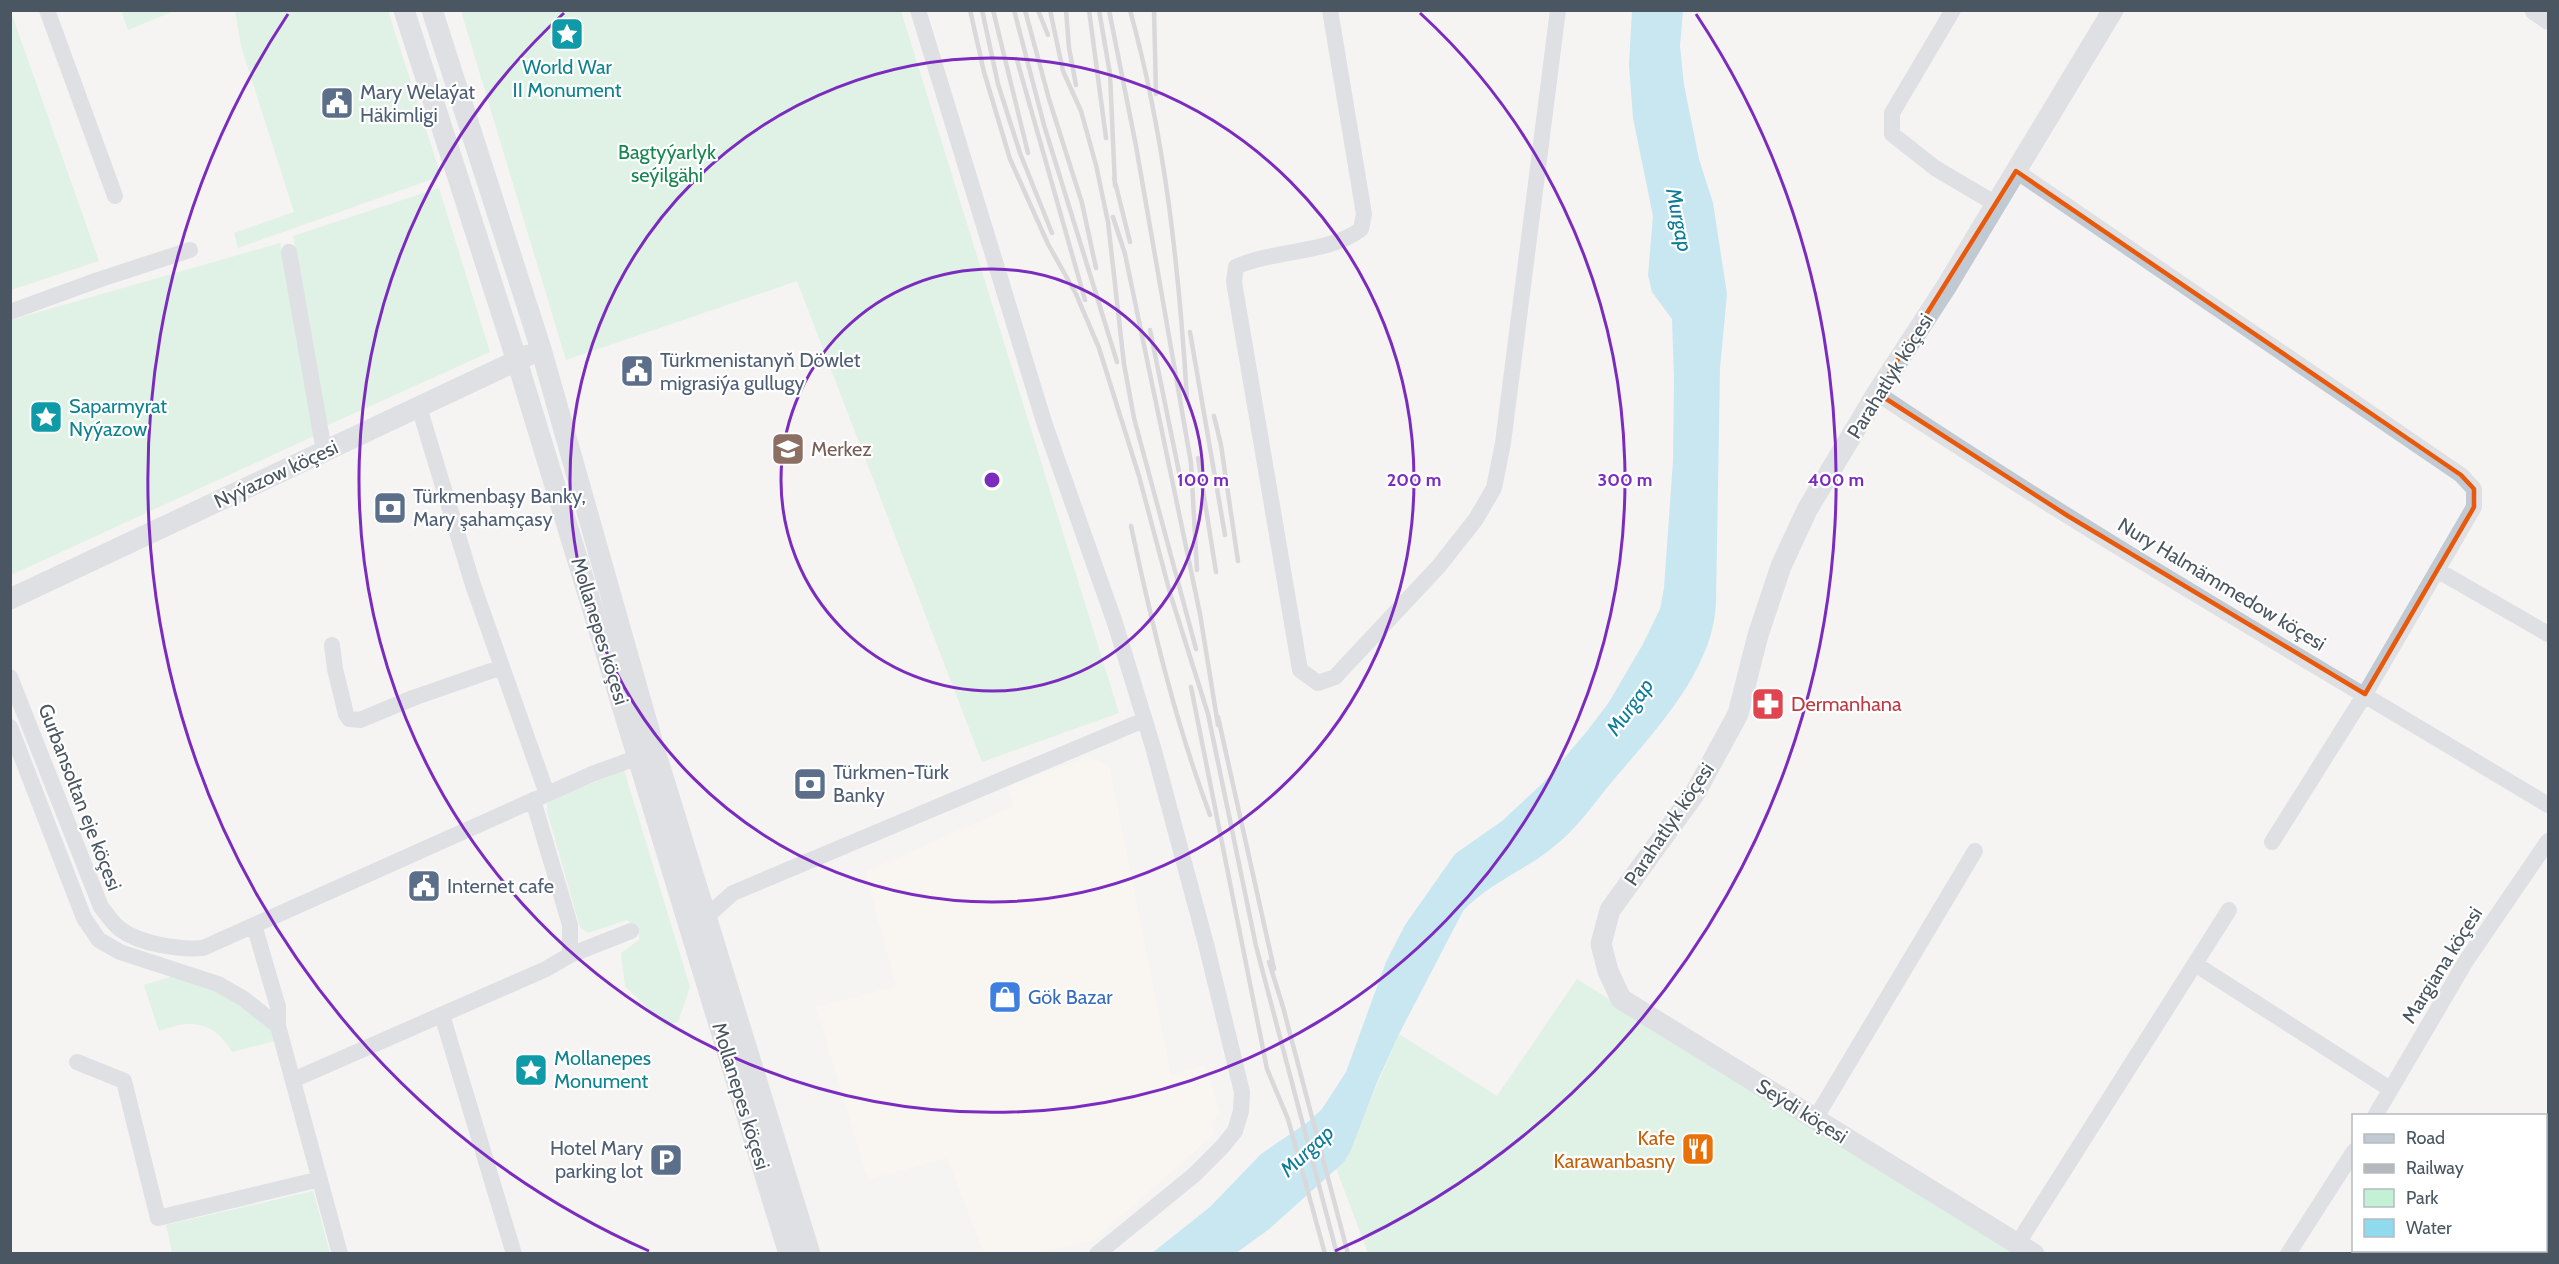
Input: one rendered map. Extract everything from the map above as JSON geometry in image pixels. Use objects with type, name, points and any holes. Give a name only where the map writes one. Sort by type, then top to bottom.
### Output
[{"type":"street","points":[[47,10],[115,196]]},
{"type":"street","name":"Mollanepes köçesi","points":[[404,10],[647,754],[706,917],[810,1254]]},
{"type":"street","name":"Mollanepes köçesi","points":[[432,10],[541,349],[647,754],[789,1254]]},
{"type":"street","points":[[918,10],[1045,425],[1114,623],[1168,800],[1242,1092],[1241,1111],[1235,1131],[1194,1175],[1097,1254]]},
{"type":"street","points":[[1330,10],[1364,214],[1361,229],[1348,240],[1253,259],[1236,267],[1234,282],[1300,670],[1318,683],[1335,677],[1439,566],[1476,519],[1494,488],[1503,443],[1558,10]]},
{"type":"street","points":[[1953,10],[1892,113],[1892,134],[1935,168],[1996,204]]},
{"type":"street","name":"Parahatlyk köçesi","points":[[1600,944],[1610,910],[1695,793],[1738,714],[1758,635],[1781,566],[1807,510],[1877,393],[1946,287],[2113,10]]},
{"type":"street","points":[[2535,10],[2548,19]]},
{"type":"street","points":[[2016,171],[2462,475],[2474,489],[2474,507],[2365,694],[2272,842]]},
{"type":"street","points":[[10,312],[190,250]]},
{"type":"street","points":[[289,252],[324,451]]},
{"type":"street","name":"Nyýazow köçesi","points":[[10,599],[541,349]]},
{"type":"street","name":"Nury Halmämmedow köçesi","points":[[1877,393],[2068,516],[2548,805]]},
{"type":"street","points":[[419,407],[502,667],[540,797],[570,925],[570,955]]},
{"type":"street","points":[[2437,570],[2548,634]]},
{"type":"street","points":[[333,645],[335,669],[345,714],[349,719],[360,720],[413,698],[502,667]]},
{"type":"street","name":"Gurbansoltan eje köçesi","points":[[10,677],[86,874],[101,907],[120,929],[147,941],[182,950],[203,948],[592,774],[647,754]]},
{"type":"street","points":[[706,917],[733,893],[1144,720]]},
{"type":"street","name":"Gurbansoltan eje köçesi","points":[[10,727],[84,918],[99,940],[120,952],[218,984],[244,999],[278,1026]]},
{"type":"street","name":"Margiana köçesi","points":[[2376,1114],[2466,961],[2548,841]]},
{"type":"street","points":[[1815,1119],[1975,851]]},
{"type":"street","points":[[2026,1249],[2229,910]]},
{"type":"street","points":[[254,925],[278,1006],[278,1026],[340,1254]]},
{"type":"street","points":[[293,1080],[546,969],[570,955],[632,932]]},
{"type":"street","name":"Seýdi köçesi","points":[[1600,944],[1608,971],[1622,999],[2026,1249]]},
{"type":"street","points":[[2195,964],[2390,1089]]},
{"type":"street","points":[[442,1015],[514,1254]]},
{"type":"street","points":[[76,1062],[124,1080],[158,1218],[320,1179]]},
{"type":"street","points":[[2288,1254],[2352,1154]]},
{"type":"highlighted area","points":[[2016,171],[2461,475],[2474,489],[2474,507],[2365,694],[2068,516],[1877,393]]},
{"type":"shaded area","name":"Gök Bazar","points":[[1086,757],[1109,765],[1171,1075],[1205,1065],[1221,1116],[1212,1120],[1214,1134],[1093,1241],[1033,1253],[984,1253],[947,1158],[868,1180],[816,1007],[896,986],[865,872],[1014,806],[1007,787]]},
{"type":"green space","points":[[121,10],[174,10],[174,11],[128,30]]},
{"type":"green space","points":[[235,11],[388,11],[441,176],[238,248],[234,233],[294,212],[241,46]]},
{"type":"green space","name":"Bagtyýarlyk seýilgähi","points":[[461,11],[901,11],[1119,713],[982,762],[797,281],[566,360]]},
{"type":"green space","points":[[11,12],[99,261],[10,290]]},
{"type":"green space","points":[[439,188],[490,352],[326,426],[293,236]]},
{"type":"green space","points":[[280,243],[314,436],[11,575],[11,320]]},
{"type":"green space","points":[[624,770],[690,987],[678,1022],[665,1026],[625,986],[621,953],[640,939],[637,927],[627,920],[588,933],[580,927],[547,811],[547,802]]},
{"type":"green space","points":[[183,973],[218,984],[282,1039],[232,1052],[217,1034],[200,1025],[181,1025],[159,1031],[144,985]]},
{"type":"green space","points":[[1577,979],[2015,1253],[1368,1253],[1336,1168],[1344,1162],[1399,1034],[1497,1096]]},
{"type":"green space","points":[[313,1191],[330,1253],[172,1253],[166,1225]]},
{"type":"water","name":"Murgap","points":[[1632,11],[1683,11],[1680,46],[1684,85],[1699,159],[1713,203],[1727,294],[1720,368],[1716,602],[1713,628],[1704,653],[1693,677],[1661,723],[1576,826],[1541,856],[1495,885],[1463,911],[1399,1034],[1344,1162],[1268,1230],[1236,1253],[1152,1253],[1210,1207],[1261,1154],[1308,1122],[1322,1109],[1346,1072],[1386,962],[1405,925],[1455,854],[1502,821],[1543,783],[1588,730],[1609,702],[1643,644],[1660,609],[1664,588],[1673,461],[1672,319],[1652,292],[1648,275],[1653,216],[1633,118],[1629,65]]},
{"type":"railway","points":[[970,10],[984,72],[1010,159],[1048,244],[1076,294],[1099,348],[1139,476],[1170,593],[1208,714],[1256,946],[1337,1254]]},
{"type":"railway","points":[[982,10],[998,84],[1020,153],[1052,233]]},
{"type":"railway","points":[[993,10],[1028,153]]},
{"type":"railway","points":[[1014,10],[1044,125],[1117,362]]},
{"type":"railway","points":[[1025,10],[1049,99],[1082,203],[1096,268]]},
{"type":"railway","points":[[1038,10],[1048,35]]},
{"type":"railway","points":[[1050,10],[1063,71],[1081,111],[1096,165],[1108,222],[1124,364],[1134,418],[1196,649]]},
{"type":"railway","points":[[1066,10],[1069,48],[1076,85]]},
{"type":"railway","points":[[1089,10],[1106,138]]},
{"type":"railway","points":[[1099,10],[1110,74],[1115,186]]},
{"type":"railway","points":[[1109,10],[1136,146],[1191,463],[1197,570]]},
{"type":"railway","points":[[1130,10],[1153,106],[1169,203],[1180,301],[1187,399]]},
{"type":"railway","points":[[1154,10],[1156,94]]},
{"type":"railway","points":[[1017,60],[1085,300]]},
{"type":"railway","points":[[1114,178],[1130,242]]},
{"type":"railway","points":[[1113,217],[1125,254],[1200,614],[1218,725]]},
{"type":"railway","points":[[1150,330],[1180,477]]},
{"type":"railway","points":[[1190,332],[1225,535]]},
{"type":"railway","points":[[1214,416],[1221,445],[1238,561]]},
{"type":"railway","points":[[1198,458],[1216,572]]},
{"type":"railway","points":[[1131,526],[1165,672],[1197,780],[1210,815]]},
{"type":"railway","points":[[1191,687],[1267,1069],[1288,1119],[1325,1254]]},
{"type":"railway","points":[[1218,717],[1274,969]]},
{"type":"railway","points":[[1269,962],[1348,1254]]},
{"type":"place","name":"World War II Monument","points":[[567,34]]},
{"type":"place","name":"Mary Welaýat Häkimligi","points":[[337,103]]},
{"type":"place","name":"Türkmenistanyň Döwlet migrasiýa gullugy","points":[[637,371]]},
{"type":"place","name":"Saparmyrat Nyýazow","points":[[46,417]]},
{"type":"place","name":"Merkez","points":[[788,449]]},
{"type":"place","name":"Türkmenbaşy Banky, Mary şahamçasy","points":[[390,508]]},
{"type":"place","name":"Dermanhana","points":[[1768,704]]},
{"type":"place","name":"Türkmen-Türk Banky","points":[[810,784]]},
{"type":"place","name":"Internet cafe","points":[[424,886]]},
{"type":"place","name":"Gök Bazar","points":[[1005,997]]},
{"type":"place","name":"Mollanepes Monument","points":[[531,1070]]},
{"type":"place","name":"Kafe Karawanbasny","points":[[1698,1149]]},
{"type":"place","name":"Hotel Mary parking lot","points":[[666,1160]]}]
